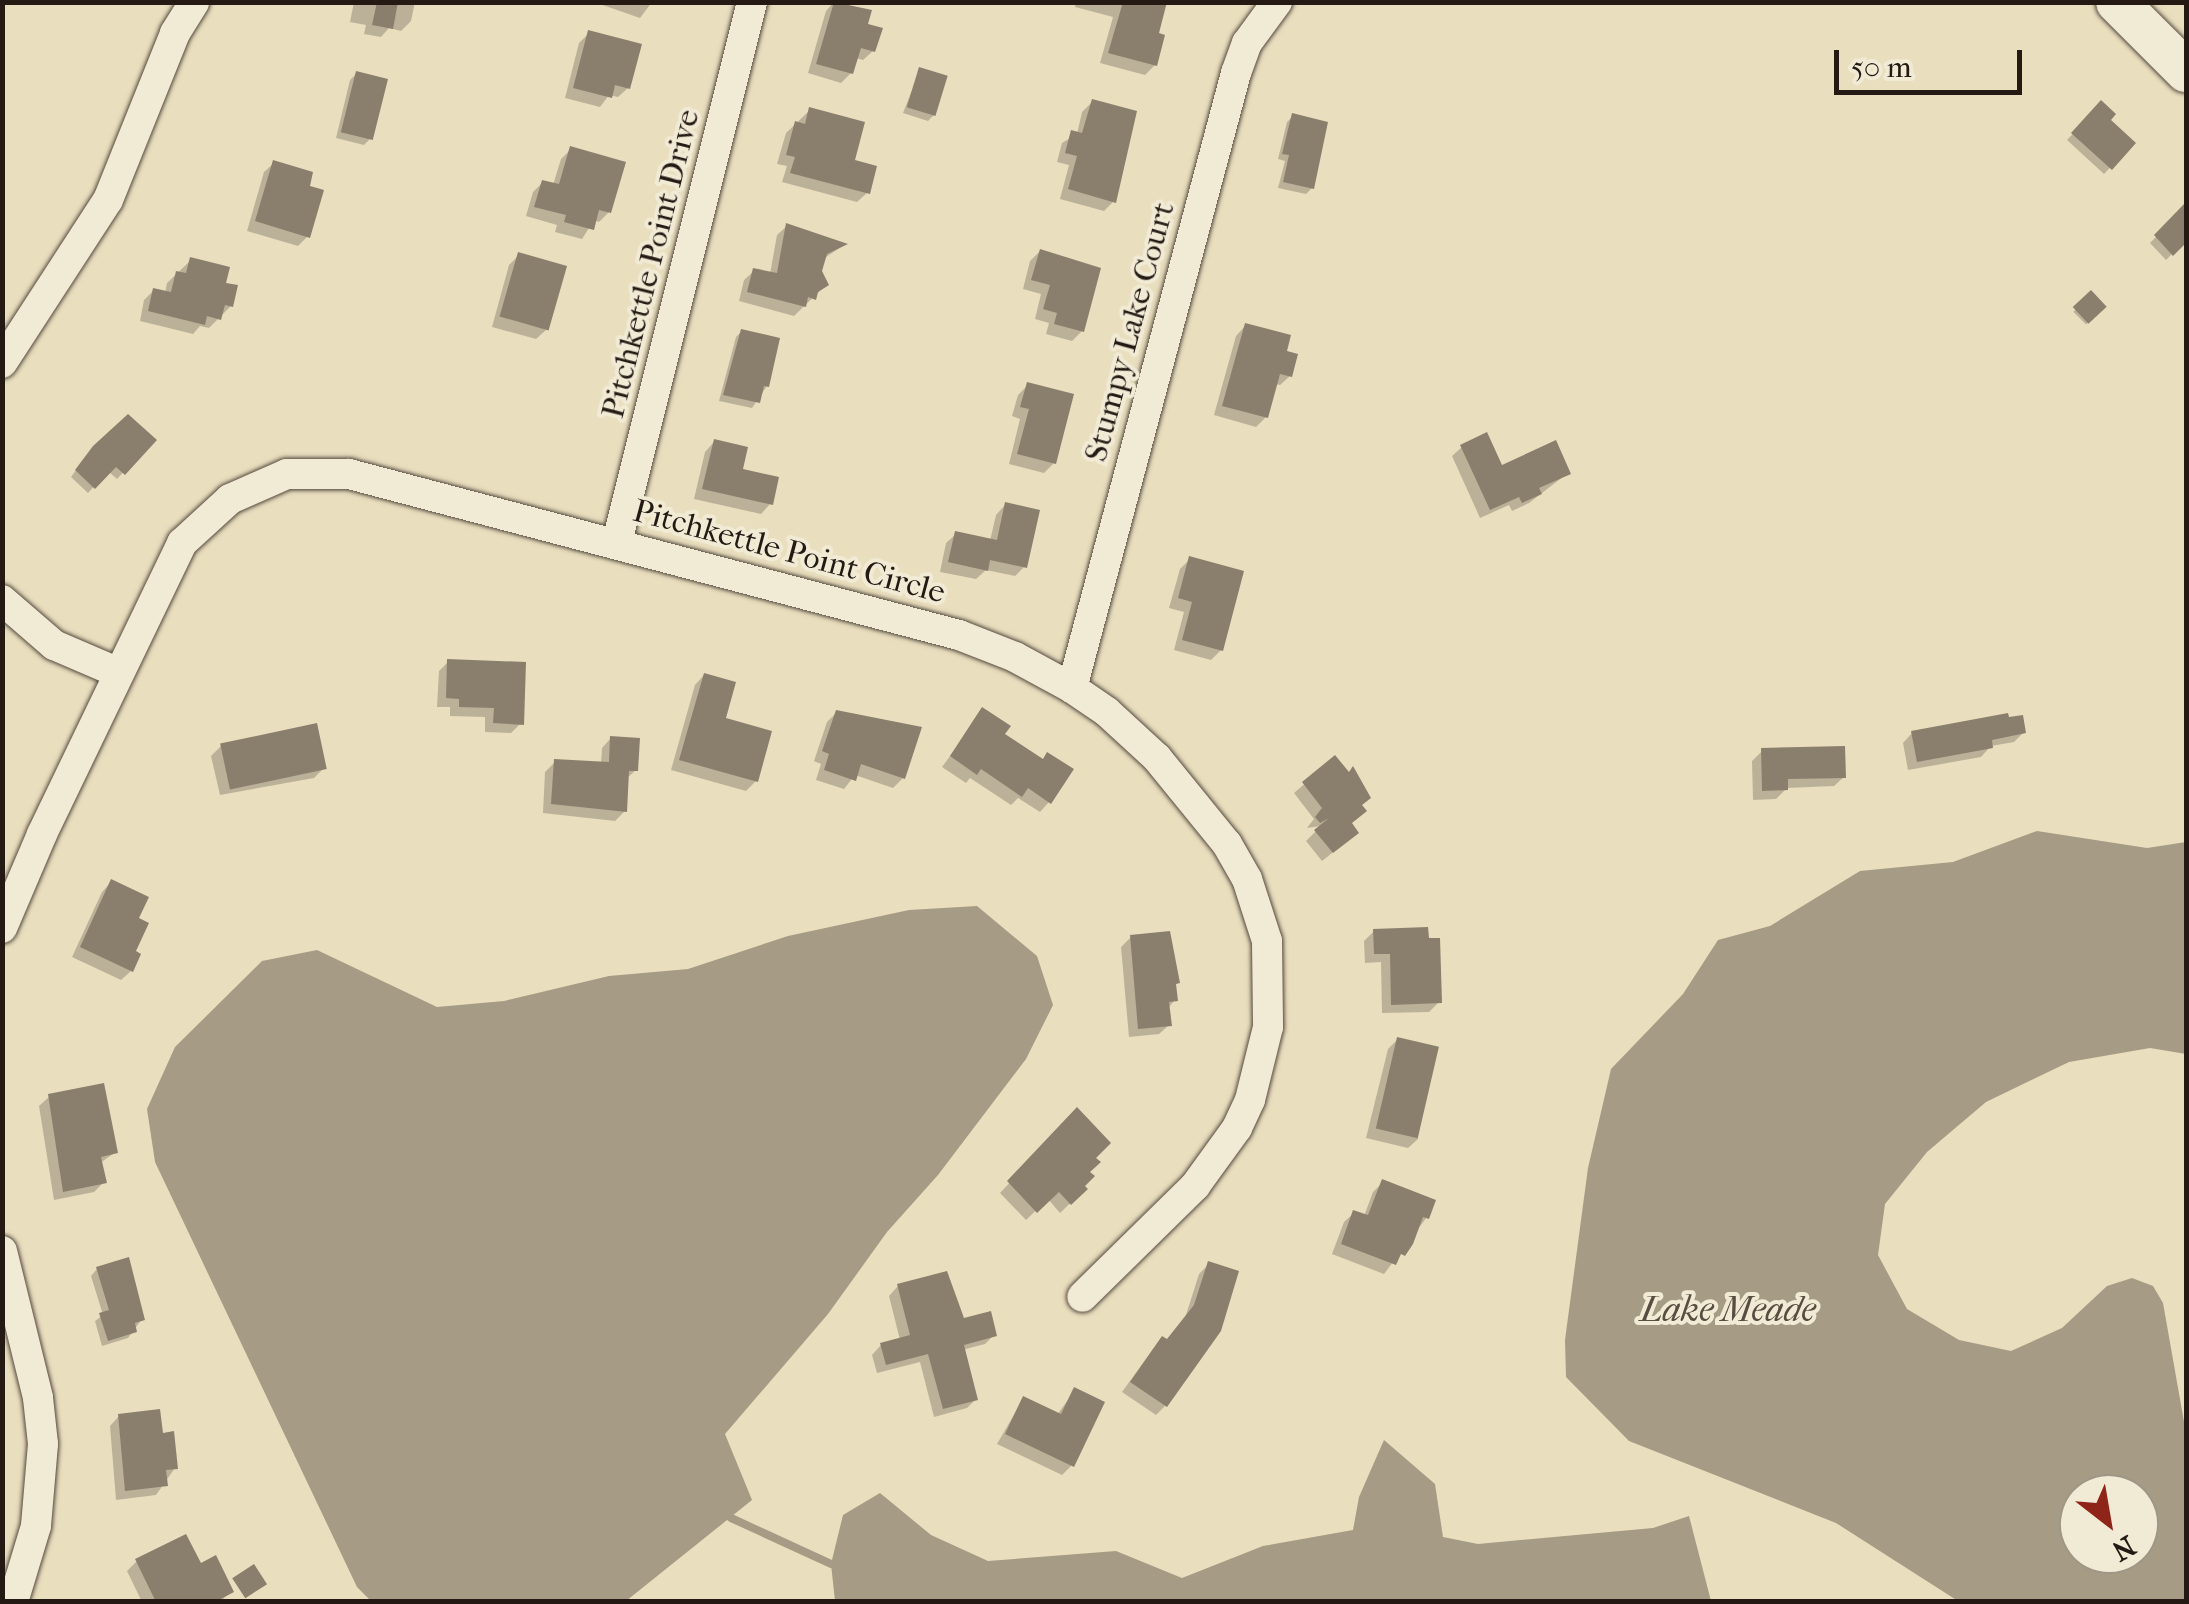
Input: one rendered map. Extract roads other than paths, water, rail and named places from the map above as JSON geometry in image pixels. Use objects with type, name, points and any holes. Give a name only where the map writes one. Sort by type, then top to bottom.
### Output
[{"type":"main road","points":[[2117,2],[2186,71]]},
{"type":"street","points":[[2,363],[108,200],[176,34],[194,2]]},
{"type":"street","name":"Pitchkettle Point Drive","points":[[617,542],[752,2]]},
{"type":"street","name":"Stumpy Lake Court","points":[[1072,688],[1236,73],[1247,44],[1277,2]]},
{"type":"street","name":"Pitchkettle Point Circle","points":[[2,928],[118,672],[182,544],[230,499],[288,474],[349,474],[936,627],[1015,657],[1107,712],[1158,758],[1227,844],[1262,916],[1271,984],[1262,1061],[1237,1128],[1196,1186],[1082,1297]]},
{"type":"street","points":[[2,600],[54,645],[118,672]]},
{"type":"street","points":[[2,1251],[38,1398],[43,1444],[36,1526],[13,1602]]},
{"type":"water","name":"Lake Meade","points":[[2037,831],[2147,848],[2186,842],[2186,1054],[2150,1048],[2069,1062],[1986,1102],[1927,1152],[1885,1204],[1878,1255],[1907,1309],[1959,1340],[2011,1351],[2062,1328],[2107,1286],[2132,1278],[2153,1286],[2163,1303],[2186,1433],[2186,1601],[1958,1601],[1836,1523],[1629,1441],[1566,1377],[1565,1340],[1588,1168],[1611,1069],[1683,994],[1718,940],[1770,926],[1860,871],[1953,862]]},
{"type":"water","points":[[977,906],[1037,956],[1053,1005],[1026,1059],[938,1175],[887,1232],[828,1314],[725,1434],[752,1500],[626,1601],[371,1601],[357,1587],[155,1162],[147,1109],[175,1047],[262,961],[317,950],[437,1007],[504,1001],[609,976],[688,969],[788,936],[909,910]]},
{"type":"water","points":[[1384,1440],[1435,1484],[1443,1537],[1478,1544],[1653,1528],[1689,1516],[1711,1601],[835,1601],[831,1564],[843,1515],[880,1493],[931,1535],[988,1561],[1116,1551],[1182,1578],[1263,1546],[1353,1530],[1359,1497]]},
{"type":"waterway","points":[[731,1518],[831,1564]]}]
